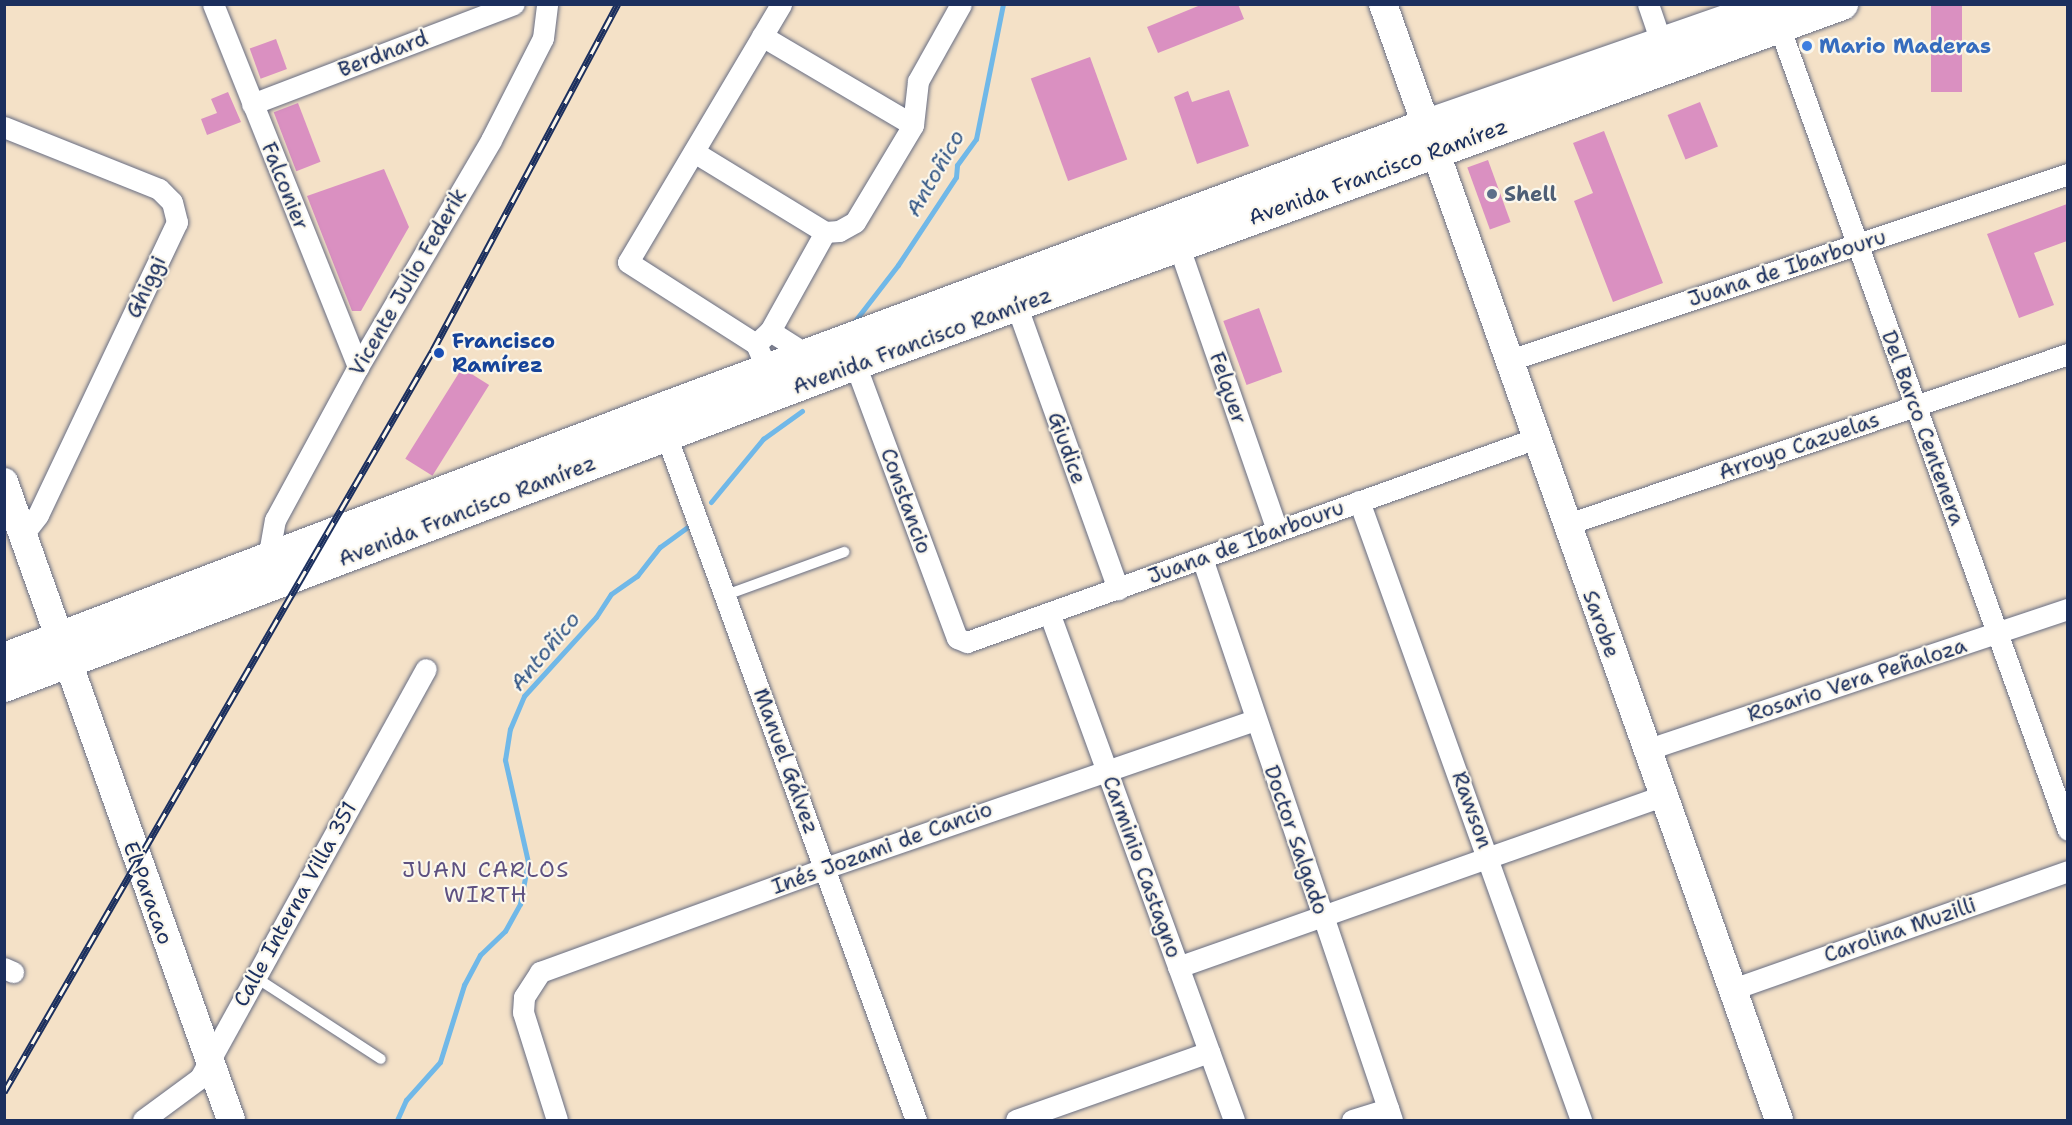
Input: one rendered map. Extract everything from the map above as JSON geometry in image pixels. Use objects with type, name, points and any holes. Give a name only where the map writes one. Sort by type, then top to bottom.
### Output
[{"type":"main road","name":"Avenida Francisco Ramírez","points":[[4,659],[64,652],[1017,307],[1179,247],[1429,139],[1662,45],[1777,15],[1842,4]]},
{"type":"main road","name":"Avenida Francisco Ramírez","points":[[4,686],[64,652],[268,559],[768,372],[1777,15]]},
{"type":"street","name":"Falconier","points":[[213,4],[358,367]]},
{"type":"street","name":"Berdnard","points":[[252,104],[514,4]]},
{"type":"street","name":"Vicente Julio Federik","points":[[268,559],[275,520],[358,367],[491,140],[543,38],[547,4]]},
{"type":"street","points":[[781,4],[628,262],[763,337],[810,357]]},
{"type":"street","points":[[694,152],[825,232],[839,231],[855,222],[913,124],[918,81],[961,4]]},
{"type":"street","name":"Sarobe","points":[[1383,4],[1534,439],[1779,1120]]},
{"type":"street","points":[[1648,4],[1662,45]]},
{"type":"street","name":"Del Barco Centenera","points":[[1777,15],[2067,830]]},
{"type":"street","points":[[762,36],[913,124]]},
{"type":"street","name":"Ghiggi","points":[[4,127],[159,189],[172,202],[177,222],[38,515],[23,534]]},
{"type":"street","name":"Juana de Ibarbouru","points":[[1507,361],[2067,174]]},
{"type":"street","points":[[768,372],[763,337],[825,232]]},
{"type":"street","name":"Felquer","points":[[1179,247],[1277,530]]},
{"type":"street","name":"Giudice","points":[[1017,307],[1118,589]]},
{"type":"street","name":"Arroyo Cazuelas","points":[[1565,525],[2067,354]]},
{"type":"street","name":"Constancio","points":[[855,364],[957,638]]},
{"type":"street","name":"Manuel Gálvez","points":[[666,435],[916,1120]]},
{"type":"street","name":"Juana de Ibarbouru","points":[[957,638],[967,642],[1050,615],[1277,530],[1534,439]]},
{"type":"street","name":"El Paracao","points":[[4,482],[231,1120]]},
{"type":"street","name":"Rawson","points":[[1359,501],[1489,858],[1581,1120]]},
{"type":"street","name":"Doctor Salgado","points":[[1202,558],[1254,720],[1390,1115]]},
{"type":"street","name":"Rosario Vera Peñaloza","points":[[1646,750],[2067,609]]},
{"type":"street","name":"Carminio Castagno","points":[[1050,615],[1234,1120]]},
{"type":"street","name":"Calle Interna Villa 351","points":[[143,1120],[200,1078],[426,669]]},
{"type":"street","name":"Inés Jozami de Cancio","points":[[557,1120],[524,1027],[524,997],[540,972],[554,964],[1107,768],[1254,720]]},
{"type":"street","points":[[1178,967],[1662,796]]},
{"type":"street","name":"Carolina Muzilli","points":[[1733,989],[2067,871]]},
{"type":"street","points":[[1016,1120],[1209,1052]]},
{"type":"street","points":[[1352,1120],[1390,1115]]},
{"type":"lane","points":[[726,595],[844,552]]},
{"type":"lane","points":[[255,977],[381,1059]]},
{"type":"building","points":[[1203,4],[1238,4],[1244,19],[1158,53],[1147,27]]},
{"type":"building","points":[[1931,4],[1962,4],[1962,92],[1931,92]]},
{"type":"building","points":[[276,39],[287,69],[261,79],[250,49]]},
{"type":"building","points":[[1090,57],[1127,159],[1068,181],[1031,79]]},
{"type":"building","points":[[1229,90],[1249,146],[1197,164],[1174,97],[1188,91],[1192,102]]},
{"type":"building","points":[[228,92],[241,122],[207,135],[201,119],[217,113],[211,99]]},
{"type":"building","points":[[1700,102],[1718,147],[1686,160],[1668,115]]},
{"type":"building","points":[[298,103],[321,162],[296,171],[274,112]]},
{"type":"building","points":[[1604,131],[1663,283],[1613,302],[1574,201],[1593,193],[1573,143]]},
{"type":"building","points":[[1488,160],[1511,222],[1490,230],[1467,168]]},
{"type":"building","points":[[384,169],[409,227],[361,311],[352,311],[307,196]]},
{"type":"building","points":[[2067,204],[2067,241],[2034,253],[2054,305],[2019,318],[1987,234]]},
{"type":"building","points":[[1259,308],[1282,372],[1247,385],[1223,321]]},
{"type":"building","points":[[462,368],[489,385],[432,476],[405,459]]},
{"type":"waterway","name":"Antoñico","points":[[851,326],[898,265],[956,177],[957,165],[976,139],[1003,4]]},
{"type":"waterway","name":"Antoñico","points":[[711,502],[763,439],[802,411]]},
{"type":"waterway","name":"Antoñico","points":[[397,1120],[406,1100],[440,1062],[464,985],[480,955],[505,931],[520,904],[528,862],[505,760],[510,729],[524,696],[596,617],[611,594],[637,576],[660,547],[690,525]]},
{"type":"railway","points":[[4,1092],[433,350],[618,4]]},
{"type":"place","name":"Mario Maderas","points":[[1807,46]]},
{"type":"place","name":"Shell","points":[[1492,194]]},
{"type":"place","name":"Francisco Ramírez","points":[[439,353]]},
{"type":"district","name":"JUAN CARLOS WIRTH","points":[[486,882]]}]
